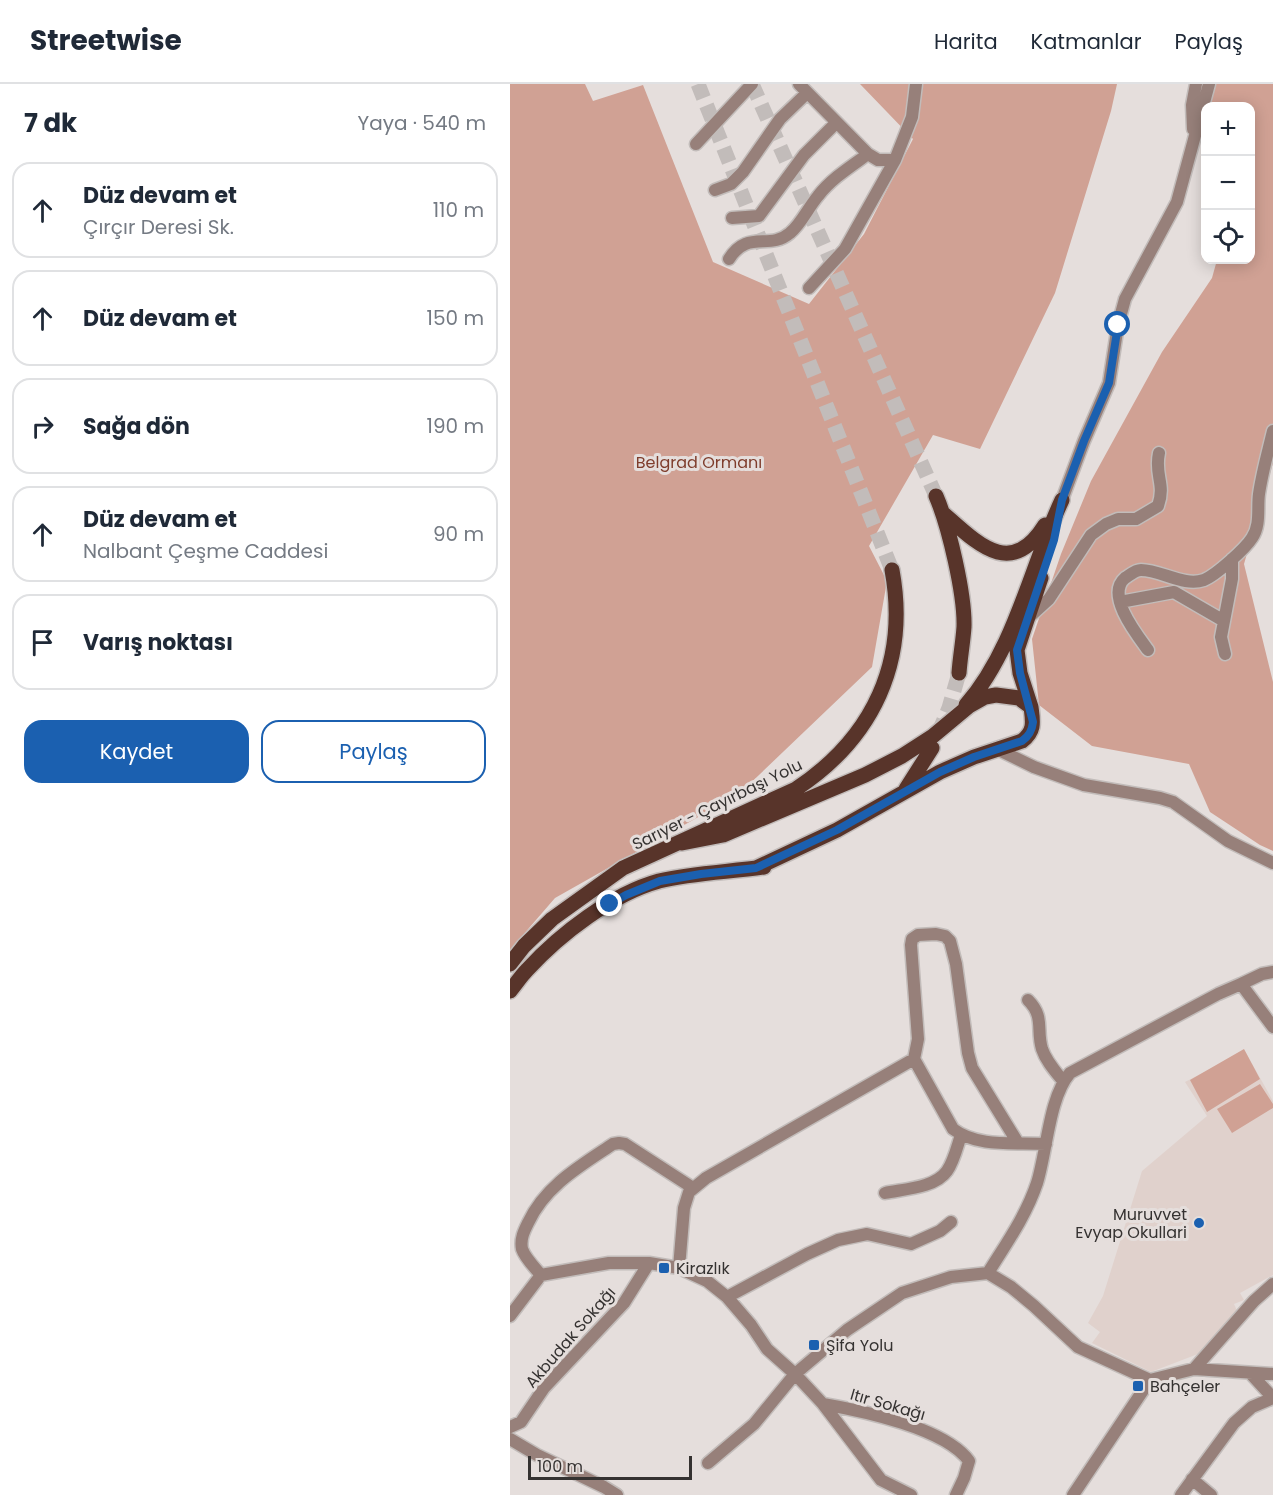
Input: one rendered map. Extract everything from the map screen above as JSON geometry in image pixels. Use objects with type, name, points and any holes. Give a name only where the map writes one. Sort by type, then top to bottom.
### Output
[{"type":"main road","points":[[936,496],[944,514],[959,580],[964,625],[959,673]]},
{"type":"main road","points":[[944,514],[980,546],[991,551],[1007,553],[1020,550],[1035,540],[1062,500]]},
{"type":"main road","points":[[510,991],[527,970],[581,922],[626,895],[660,881],[756,868],[837,830],[904,791],[974,757],[1022,741],[1028,736],[1033,729],[1033,722],[1020,673],[1017,650],[1054,540],[1062,500]]},
{"type":"main road","points":[[950,723],[971,699],[1002,648],[1062,500]]},
{"type":"main road","name":"Sarıyer - Çayırbaşı Yolu","points":[[510,963],[552,919],[623,868],[796,789],[819,774],[857,734],[881,693],[893,653],[896,603],[892,570]]},
{"type":"main road","points":[[682,843],[723,835],[865,775],[902,756],[950,723],[969,706],[986,697],[996,695],[1018,698],[1030,707]]},
{"type":"main road","points":[[904,791],[932,748]]},
{"type":"street","points":[[696,144],[752,84]]},
{"type":"street","points":[[809,288],[845,249],[895,160],[912,117],[916,84]]},
{"type":"street","points":[[1193,136],[1192,105],[1196,84]]},
{"type":"street","points":[[1062,500],[1109,383],[1118,325],[1125,300],[1174,210],[1209,84]]},
{"type":"street","points":[[715,190],[731,184],[743,172],[803,89],[868,154],[878,160],[895,160]]},
{"type":"street","points":[[732,218],[759,216],[804,155],[836,123]]},
{"type":"street","points":[[729,260],[735,249],[750,242],[775,240],[789,234],[819,195],[834,180],[868,154]]},
{"type":"street","points":[[1148,650],[1134,632],[1120,602],[1118,593],[1121,582],[1132,573],[1141,570],[1182,580],[1203,580],[1232,559],[1253,537],[1256,530],[1260,486],[1273,431]]},
{"type":"street","points":[[1027,620],[1049,599],[1091,535],[1106,524],[1118,519],[1136,519],[1158,506],[1162,490],[1156,466],[1160,453]]},
{"type":"street","points":[[1225,654],[1221,637],[1232,579],[1232,559]]},
{"type":"street","points":[[1120,602],[1174,592],[1224,621]]},
{"type":"street","points":[[997,749],[1034,767],[1084,785],[1173,802],[1228,841],[1273,863]]},
{"type":"street","points":[[1018,1143],[972,1068],[956,964],[950,941],[945,936],[936,934],[918,935],[912,939],[911,945],[918,1039],[914,1059],[953,1129],[975,1141],[1018,1143],[1046,1144]]},
{"type":"street","points":[[988,1273],[1025,1213],[1037,1183],[1059,1090],[1070,1073],[1218,994],[1262,974],[1273,972]]},
{"type":"street","points":[[1240,984],[1273,1027]]},
{"type":"street","points":[[1028,1000],[1034,1006],[1040,1023],[1042,1049],[1049,1063],[1063,1081]]},
{"type":"street","points":[[679,1268],[684,1208],[689,1192],[693,1188],[706,1178],[914,1059]]},
{"type":"street","points":[[885,1193],[927,1184],[947,1172],[961,1135]]},
{"type":"street","points":[[541,1275],[523,1252],[521,1244],[522,1235],[533,1212],[540,1201],[569,1174],[613,1144],[625,1144],[693,1188]]},
{"type":"street","points":[[727,1297],[838,1240],[867,1234],[911,1244],[940,1231],[951,1222]]},
{"type":"street","points":[[510,1316],[541,1275],[609,1263],[649,1263],[679,1268],[707,1281],[727,1297],[751,1325],[767,1349],[823,1404],[880,1480],[911,1495]]},
{"type":"street","name":"Akbudak Sokağı","points":[[510,1427],[521,1422],[544,1388],[624,1303],[649,1263]]},
{"type":"street","points":[[708,1463],[754,1424],[795,1374],[847,1330],[902,1293],[951,1277],[988,1273],[1011,1287],[1034,1306],[1077,1347],[1150,1380],[1194,1369],[1273,1374]]},
{"type":"street","points":[[1194,1369],[1254,1300],[1273,1284]]},
{"type":"street","points":[[1181,1495],[1234,1424],[1252,1407],[1273,1398],[1251,1374]]},
{"type":"street","points":[[1078,1493],[1150,1380]]},
{"type":"street","name":"Itır Sokağı","points":[[823,1404],[857,1410],[921,1429],[962,1451],[969,1461],[956,1495]]},
{"type":"street","points":[[510,1439],[537,1455],[604,1486],[617,1495]]},
{"type":"street","points":[[1191,1479],[1211,1495]]},
{"type":"shaded area","name":"Muruvvet Evyap Okullari","points":[[1245,1051],[1273,1101],[1273,1275],[1240,1293],[1244,1300],[1234,1304],[1239,1315],[1203,1352],[1151,1372],[1092,1343],[1100,1332],[1088,1323],[1103,1296],[1142,1171],[1207,1116],[1185,1082]]},
{"type":"green space","name":"Belgrad Ormanı","points":[[510,84],[585,84],[593,101],[643,85],[713,262],[809,304],[864,234],[913,139],[860,84],[1117,84],[1111,111],[1055,293],[980,449],[933,435],[869,546],[887,581],[872,667],[739,794],[555,898],[510,950]]},
{"type":"green space","points":[[1207,84],[1273,84],[1273,463],[1244,564],[1273,682],[1273,851],[1210,812],[1189,764],[1092,746],[1039,705],[1032,639],[1061,554],[1091,481],[1162,352],[1212,278],[1216,264],[1255,264],[1255,102],[1210,102],[1206,91]]},
{"type":"green space","points":[[1244,1049],[1260,1079],[1207,1112],[1190,1080]]},
{"type":"green space","points":[[1260,1084],[1273,1104],[1273,1108],[1232,1133],[1217,1109]]},
{"type":"tunnel","points":[[698,84],[892,570]]},
{"type":"tunnel","points":[[752,84],[936,496]]},
{"type":"tunnel","points":[[938,734],[949,708],[959,673]]},
{"type":"place","name":"Muruvvet Evyap Okullari","points":[[1199,1223]]},
{"type":"place","name":"Kirazlık","points":[[664,1268]]},
{"type":"place","name":"Şifa Yolu","points":[[814,1345]]},
{"type":"place","name":"Bahçeler","points":[[1138,1386]]},
{"type":"route","points":[[610,904],[660,881],[727,870],[756,868],[837,830],[940,772],[974,757],[1022,741],[1028,736],[1033,729],[1033,722],[1023,688],[1017,650],[1054,540],[1062,500],[1112,375],[1118,325]]}]
